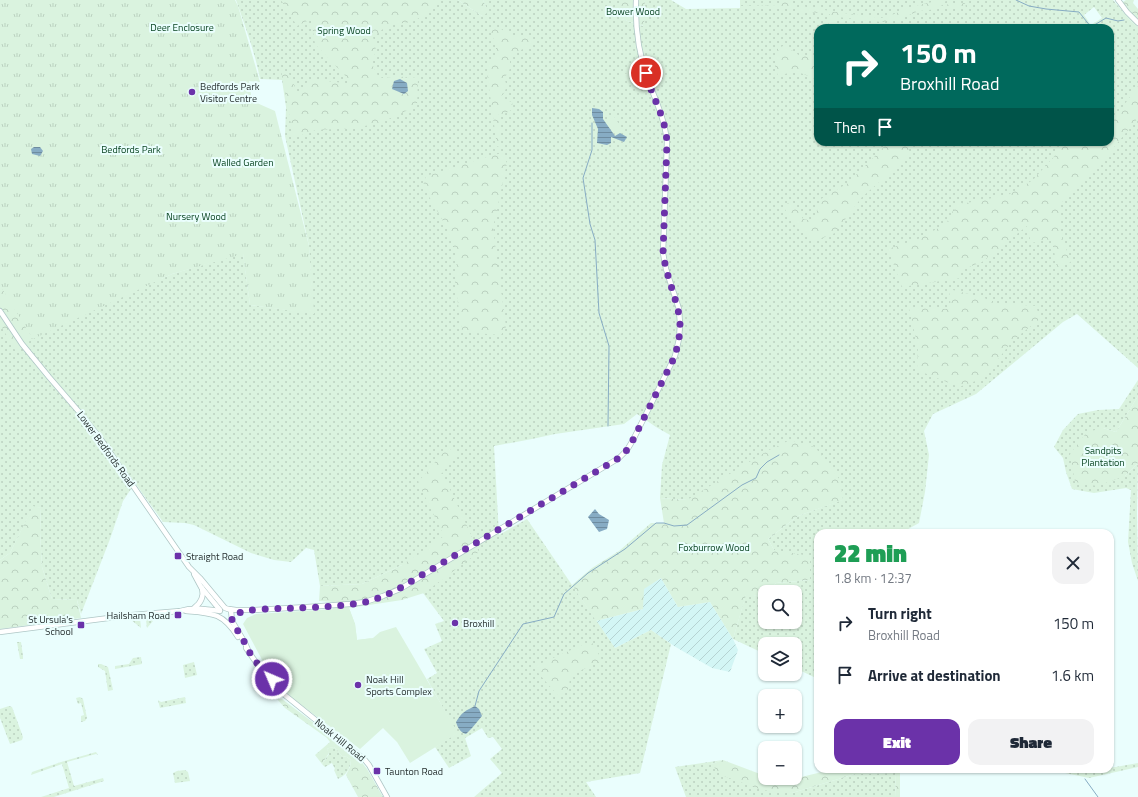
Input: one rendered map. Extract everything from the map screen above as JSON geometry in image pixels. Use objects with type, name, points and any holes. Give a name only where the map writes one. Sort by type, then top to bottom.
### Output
[{"type":"street","points":[[0,632],[132,615],[180,611],[194,608],[253,610],[307,608],[365,602],[384,596],[400,588],[619,458],[627,450],[633,440],[675,356],[679,339],[680,324],[678,309],[666,269],[663,253],[667,142],[666,130],[642,57],[636,18],[636,0]]},
{"type":"street","points":[[1118,0],[1138,24]]},
{"type":"street","name":"Lower Bedfords Road","points":[[0,311],[34,360],[100,438],[192,571],[201,587],[224,609]]},
{"type":"street","name":"Lower Bedfords Road","points":[[192,571],[200,578],[224,609]]},
{"type":"street","points":[[194,608],[202,599],[203,591],[201,587]]},
{"type":"street","points":[[220,617],[224,609]]},
{"type":"street","name":"Noak Hill Road","points":[[224,609],[232,612],[232,621],[248,650]]},
{"type":"street","points":[[225,621],[229,620],[232,616],[240,612],[253,610]]},
{"type":"street","name":"Noak Hill Road","points":[[180,611],[212,614],[220,617],[230,625],[269,681]]},
{"type":"street","name":"Noak Hill Road","points":[[274,679],[280,680],[283,685],[281,692],[274,696],[270,694],[266,688],[269,681],[274,679]]},
{"type":"street","name":"Noak Hill Road","points":[[281,692],[364,759],[387,797]]},
{"type":"shaded area","points":[[400,79],[407,83],[408,91],[404,94],[392,89],[394,81]]},
{"type":"shaded area","points":[[592,108],[599,109],[603,112],[603,119],[615,136],[620,133],[627,137],[624,142],[611,137],[611,143],[607,145],[597,143],[598,129],[592,115]]},
{"type":"shaded area","points":[[34,147],[40,147],[43,151],[40,156],[32,154],[31,149]]},
{"type":"shaded area","points":[[595,509],[599,514],[609,520],[607,529],[599,532],[588,517]]},
{"type":"shaded area","points":[[661,578],[678,607],[710,602],[733,639],[738,650],[730,672],[712,668],[674,646],[651,630],[615,648],[596,621],[643,609],[643,589]]},
{"type":"shaded area","points":[[475,706],[479,709],[482,716],[466,734],[460,730],[456,722],[464,712]]},
{"type":"green space","name":"Bedfords Park","points":[[0,0],[235,0],[260,82],[249,81],[252,101],[275,111],[309,246],[314,314],[250,305],[243,254],[172,274],[33,339],[0,285]]},
{"type":"green space","points":[[236,0],[458,0],[482,16],[486,7],[483,0],[621,0],[621,19],[643,26],[645,0],[671,0],[686,9],[740,8],[740,0],[1113,0],[1138,27],[1138,368],[1077,314],[1063,322],[976,394],[933,414],[924,431],[929,455],[925,492],[919,523],[908,529],[814,529],[814,677],[802,671],[802,637],[758,637],[758,651],[733,639],[746,594],[758,596],[758,629],[802,629],[802,585],[774,585],[776,583],[810,580],[774,550],[768,539],[798,516],[842,500],[687,500],[660,498],[662,465],[670,435],[637,414],[624,424],[555,434],[494,446],[499,535],[527,519],[615,648],[651,630],[671,644],[640,773],[586,782],[596,797],[474,797],[502,773],[490,759],[502,749],[493,737],[488,738],[482,728],[465,738],[471,756],[449,768],[435,747],[457,733],[427,679],[437,673],[424,649],[442,641],[435,624],[444,621],[402,565],[362,584],[320,586],[314,550],[306,548],[291,562],[274,560],[251,553],[194,525],[163,522],[135,483],[123,501],[81,614],[77,600],[52,599],[42,567],[40,532],[41,508],[33,507],[10,553],[0,560],[0,311],[24,329],[0,286],[0,117],[161,279],[172,274],[243,253],[250,305],[313,313],[309,246],[285,136],[286,107],[282,80],[260,79],[253,49]]},
{"type":"green space","name":"Spring Wood","points":[[281,0],[440,0],[426,14],[412,22],[394,24],[383,29],[373,37],[376,50],[372,64],[378,76],[384,78],[399,76],[407,78],[418,77],[417,106],[382,122],[356,128],[316,130],[299,136],[293,135],[281,70],[290,75],[299,95],[309,79],[353,84],[315,44],[311,19],[297,26]]},
{"type":"green space","points":[[458,0],[483,0],[487,13],[482,16]]},
{"type":"green space","name":"Bower Wood","points":[[621,0],[645,0],[644,26],[621,19]]},
{"type":"green space","points":[[782,0],[788,0],[793,7],[740,8],[740,6],[782,5]]},
{"type":"green space","points":[[941,0],[952,0],[942,2],[942,5],[965,3],[966,8],[919,11],[897,20],[882,22],[838,17],[835,24],[828,24],[830,14],[797,11],[801,6],[881,18],[910,7]]},
{"type":"green space","points":[[1126,0],[1134,0],[1133,3],[1138,9],[1138,27],[1118,5]]},
{"type":"green space","points":[[501,29],[513,36],[528,35],[535,42],[511,55],[510,69],[504,78],[507,86],[504,93],[499,98],[512,102],[513,109],[498,115],[501,148],[497,146],[487,73],[489,63],[496,55],[496,45],[490,30]]},
{"type":"green space","points":[[783,46],[800,56],[814,56],[814,79],[799,73],[790,73],[778,76],[775,66],[775,50]]},
{"type":"green space","points":[[631,72],[633,77],[620,82],[618,76]]},
{"type":"green space","points":[[1138,86],[1138,118],[1106,157],[1060,204],[1060,232],[1071,262],[1057,268],[1052,239],[1031,243],[1027,226],[982,262],[959,271],[961,278],[902,287],[888,249],[918,239],[946,224],[956,205],[1008,195],[1033,180],[1063,146],[1114,146],[1114,119]]},
{"type":"green space","points":[[613,115],[623,130],[615,134],[606,120]]},
{"type":"green space","points":[[885,146],[910,146],[906,159],[862,197],[835,233],[815,241],[796,227],[783,206],[792,201],[803,219],[813,221],[821,199],[848,183]]},
{"type":"green space","points":[[502,153],[507,163],[493,228],[506,327],[501,335],[462,332],[455,282],[457,259],[447,228],[423,186],[426,176]]},
{"type":"green space","points":[[0,285],[33,339],[15,350],[0,324]]},
{"type":"green space","points":[[949,289],[998,303],[1036,306],[1040,319],[1012,341],[984,378],[959,387],[917,370],[918,348],[909,308],[951,309]]},
{"type":"green space","points":[[1138,380],[1138,396],[1116,432],[1103,428],[1125,476],[1138,463],[1138,581],[1132,563],[1128,542],[1131,490],[1126,488],[1094,493],[1072,489],[1063,458],[1054,447],[1063,430],[1078,414],[1098,410],[1119,409]]},
{"type":"green space","name":"Sandpits Plantation","points":[[1138,396],[1138,463],[1125,476],[1097,486],[1075,482],[1070,454],[1087,432],[1103,428],[1116,432]]},
{"type":"green space","name":"Foxburrow Wood","points":[[790,440],[815,447],[840,480],[843,500],[798,516],[768,539],[774,550],[810,556],[810,580],[776,583],[774,585],[758,585],[758,596],[746,595],[733,639],[710,602],[678,607],[661,578],[644,589],[643,609],[596,621],[572,585],[592,568],[619,551],[651,523],[664,523],[660,498],[687,500],[769,450]]},
{"type":"green space","points":[[448,447],[458,456],[441,470],[479,552],[424,593],[402,600],[349,608],[355,624],[357,640],[373,638],[334,650],[333,602],[319,601],[320,586],[362,584],[402,565],[444,536],[418,482]]},
{"type":"green space","points":[[33,506],[41,508],[40,532],[42,567],[52,599],[77,600],[81,618],[0,629],[0,560],[10,553]]},
{"type":"green space","name":"Noak Hill Sports Complex","points":[[349,608],[355,624],[357,640],[373,638],[380,632],[396,627],[458,733],[410,763],[397,742],[383,728],[360,749],[292,698],[287,692],[285,686],[287,683],[283,677],[273,676],[268,671],[243,624],[247,618],[256,614]]},
{"type":"green space","points":[[159,614],[147,628],[146,620],[148,616]]},
{"type":"green space","points":[[131,617],[140,618],[141,628],[130,619]]},
{"type":"green space","points":[[591,641],[602,660],[570,676],[569,688],[560,698],[533,667]]},
{"type":"green space","points":[[17,642],[21,642],[23,659],[20,659]]},
{"type":"green space","points":[[141,657],[142,664],[115,669],[115,666],[129,664],[133,658]]},
{"type":"green space","points":[[194,662],[197,675],[185,678],[183,665]]},
{"type":"green space","points":[[98,664],[108,667],[113,690],[108,691],[105,671],[98,667]]},
{"type":"green space","points":[[80,697],[83,699],[87,718],[85,721],[81,722],[81,716],[84,715],[81,703],[78,704],[76,698]]},
{"type":"green space","points":[[185,697],[186,703],[160,708],[158,700],[161,702]]},
{"type":"green space","points":[[277,699],[282,699],[355,754],[367,769],[383,797],[358,797],[346,775],[350,767],[351,760],[342,756],[334,747],[327,749],[329,753],[322,764],[315,755],[330,742],[327,738],[285,708]]},
{"type":"green space","points":[[9,706],[12,707],[23,737],[22,740],[10,744],[0,718],[0,709]]},
{"type":"green space","points":[[334,747],[342,756],[351,760],[350,767],[347,772],[338,779],[332,763],[325,767],[322,764],[329,754],[327,749]]},
{"type":"green space","points":[[96,752],[98,755],[96,754],[67,762],[74,786],[103,778],[104,781],[54,797],[41,797],[69,788],[62,764],[31,775],[32,772]]},
{"type":"green space","points":[[723,760],[711,764],[758,781],[758,785],[770,785],[792,793],[855,774],[896,773],[895,797],[686,797],[675,767]]},
{"type":"green space","points":[[723,760],[758,773],[758,785],[802,785],[802,777],[818,773],[896,773],[855,774],[792,793],[762,790],[721,775],[711,764]]},
{"type":"green space","points":[[1138,763],[1138,767],[1114,772],[1114,767]]},
{"type":"green space","points":[[185,770],[188,772],[190,781],[175,783],[173,773]]},
{"type":"green space","points":[[896,773],[900,773],[900,797],[895,797]]},
{"type":"green space","points":[[1065,773],[1111,773],[1089,778]]},
{"type":"waterway","points":[[1016,0],[1029,6],[1079,12],[1089,24]]},
{"type":"waterway","points":[[1096,24],[1106,18],[1118,21],[1124,20]]},
{"type":"waterway","points":[[592,123],[592,150],[583,178],[590,224],[595,240],[599,313],[609,346],[608,426]]},
{"type":"waterway","points":[[475,706],[479,691],[523,624],[554,617],[564,594],[588,573],[625,549],[656,523],[664,523],[674,526],[687,525],[742,485],[756,478],[760,469],[767,462],[779,455]]},
{"type":"waterway","points":[[1085,779],[1098,797]]},
{"type":"place","name":"Bedfords Park Visitor Centre","points":[[192,92]]},
{"type":"place","name":"Straight Road","points":[[178,556]]},
{"type":"place","name":"Hailsham Road","points":[[178,615]]},
{"type":"place","name":"Broxhill","points":[[455,623]]},
{"type":"place","name":"St Ursula's School","points":[[81,625]]},
{"type":"place","name":"Noak Hill Sports Complex","points":[[358,685]]},
{"type":"place","name":"Taunton Road","points":[[377,771]]},
{"type":"route","points":[[272,679],[269,681],[248,650],[232,621],[232,616],[240,612],[253,610],[307,608],[365,602],[383,596],[400,588],[549,500],[619,458],[627,450],[675,356],[679,339],[680,324],[678,309],[666,269],[663,253],[667,142],[666,130],[662,114],[646,73]]},
{"type":"park label","name":"Deer Enclosure","points":[[182,27]]},
{"type":"park label","name":"Walled Garden","points":[[243,162]]},
{"type":"park label","name":"Nursery Wood","points":[[196,216]]}]
